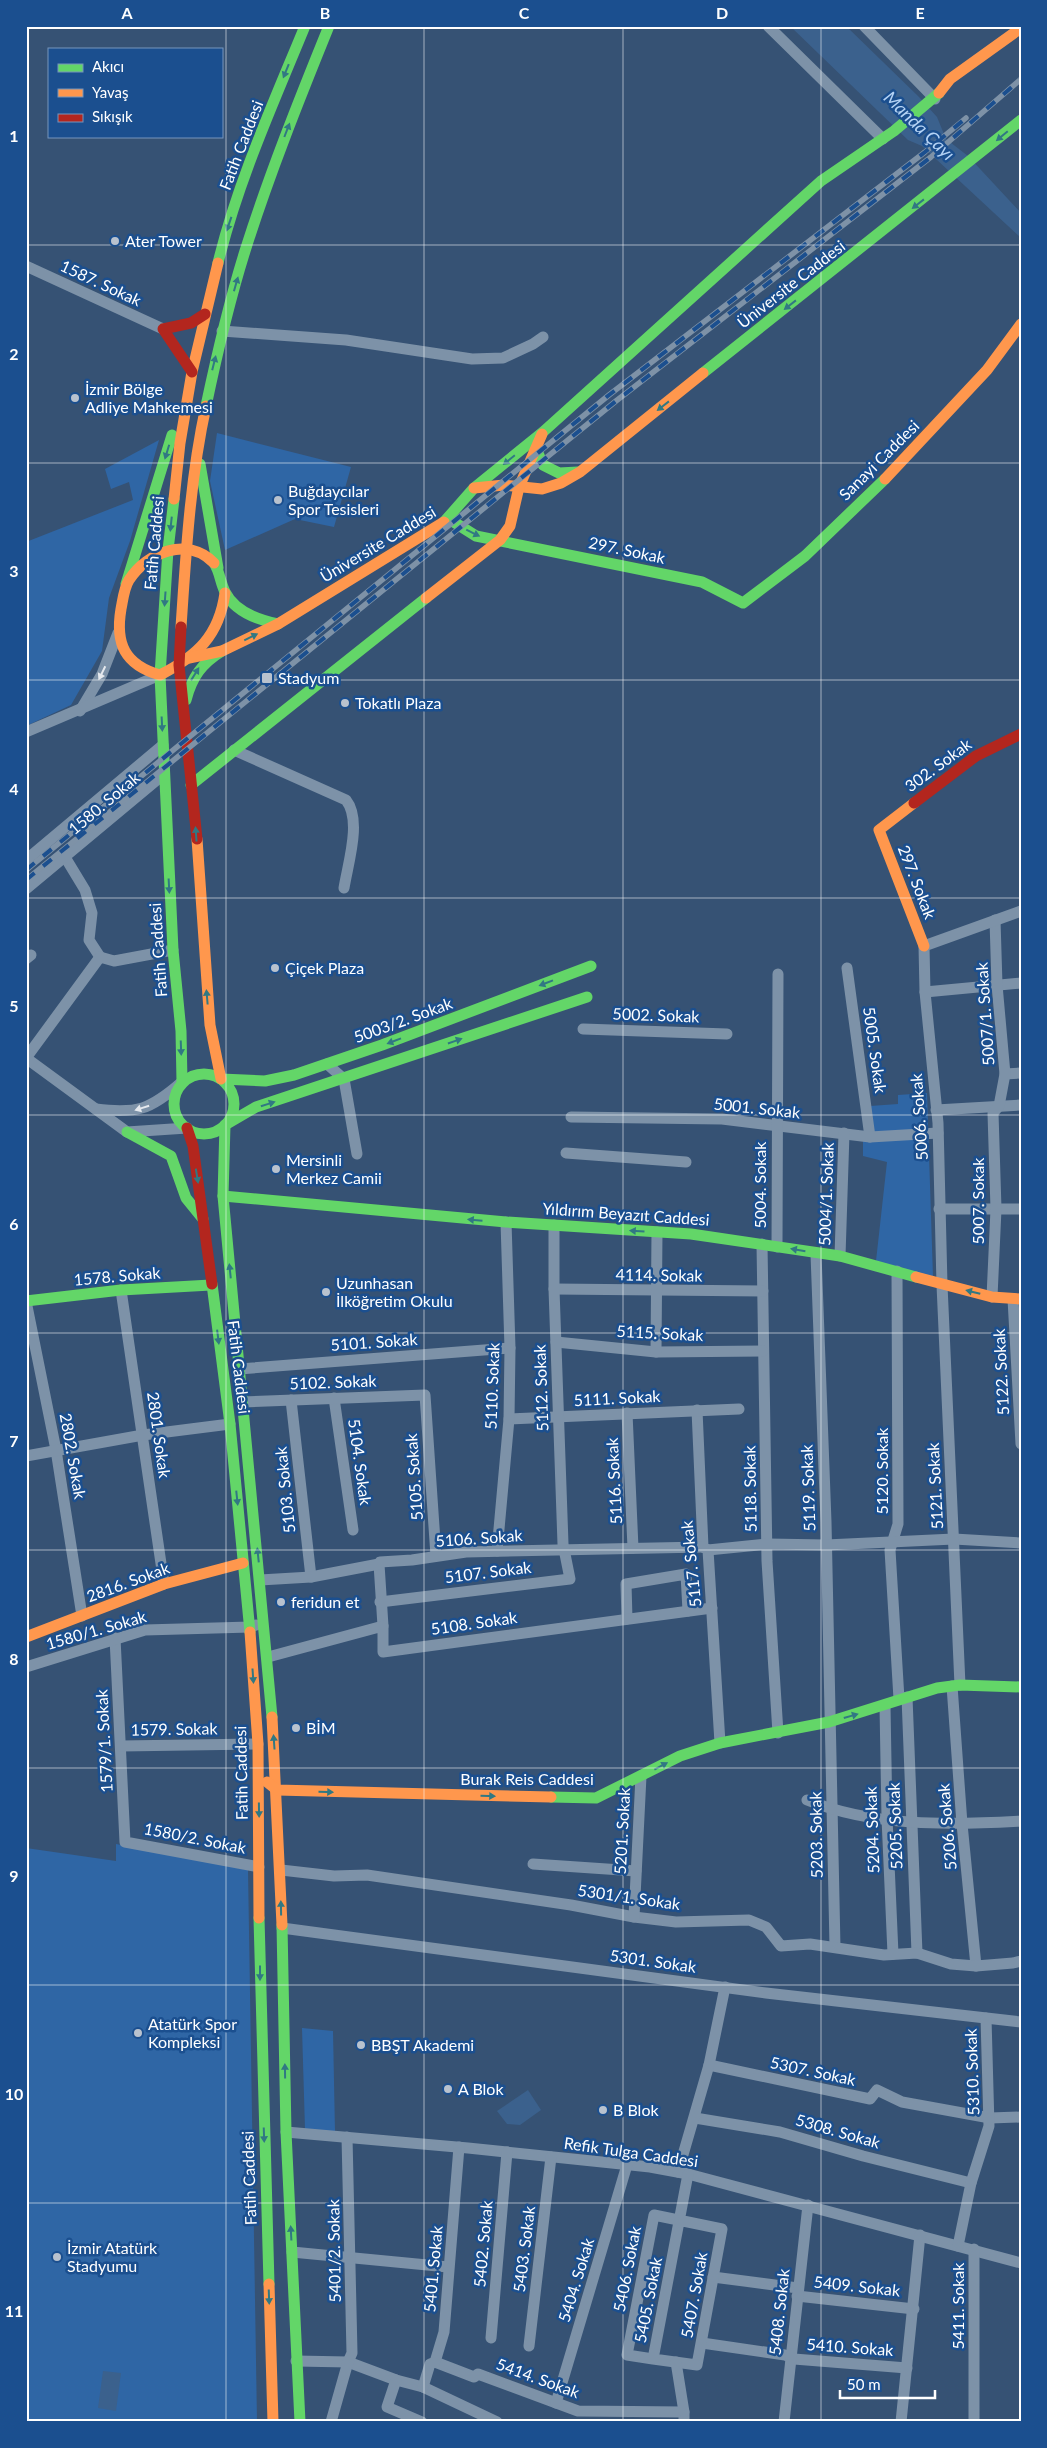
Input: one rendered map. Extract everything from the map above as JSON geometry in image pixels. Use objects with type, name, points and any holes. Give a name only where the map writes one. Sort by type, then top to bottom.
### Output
[{"type":"main road","name":"Fatih Caddesi","points":[[182,1082],[173,950],[160,675],[168,550],[180,442],[204,314],[224,238],[254,150],[304,26]]},
{"type":"main road","points":[[224,1125],[230,1118],[234,1101],[232,1093],[221,1079],[210,1025],[191,785],[179,666],[186,548],[197,445],[222,330],[245,251],[287,130],[330,26]]},
{"type":"main road","points":[[449,519],[474,488],[543,432],[821,181],[843,164],[894,131],[932,101],[950,79],[1021,28]]},
{"type":"main road","name":"Üniversite Caddesi","points":[[474,488],[504,485],[542,488],[561,483],[580,472],[1021,120]]},
{"type":"main road","points":[[197,445],[210,510],[218,568],[225,593],[224,610],[208,641],[179,666],[160,675],[144,672],[131,662],[124,652],[118,633],[126,584],[192,372],[163,329],[191,323],[204,314]]},
{"type":"main road","name":"Sanayi Caddesi","points":[[743,603],[805,556],[905,460],[987,370],[1021,324]]},
{"type":"main road","points":[[191,785],[500,540],[510,526],[519,487],[543,432]]},
{"type":"main road","points":[[536,448],[543,465],[559,473],[580,472]]},
{"type":"main road","name":"Üniversite Caddesi","points":[[222,651],[278,624],[449,519],[476,536],[500,540]]},
{"type":"main road","name":"297. Sokak","points":[[500,540],[702,582],[743,603]]},
{"type":"main road","points":[[126,584],[148,560],[168,550],[186,548],[205,554],[218,568]]},
{"type":"main road","points":[[225,593],[236,607],[249,616],[261,621],[278,624]]},
{"type":"main road","points":[[189,658],[222,651]]},
{"type":"main road","points":[[184,708],[189,686],[196,671],[208,659],[222,651]]},
{"type":"main road","name":"302. Sokak","points":[[879,830],[976,756],[1021,734]]},
{"type":"main road","name":"297. Sokak","points":[[879,830],[924,946]]},
{"type":"main road","name":"5003/2. Sokak","points":[[221,1079],[265,1081],[294,1075],[591,966]]},
{"type":"main road","points":[[221,1079],[201,1074],[191,1076],[182,1082],[174,1098],[174,1106],[180,1123],[196,1133],[206,1134],[256,1108],[587,997]]},
{"type":"main road","name":"Fatih Caddesi","points":[[224,1125],[223,1196],[268,1658],[277,1790],[286,2132],[300,2422]]},
{"type":"main road","name":"Fatih Caddesi","points":[[187,1128],[193,1146],[204,1220],[230,1424],[250,1627],[258,1744],[260,2006],[273,2422]]},
{"type":"main road","points":[[127,1132],[171,1156],[186,1198],[204,1220]]},
{"type":"main road","name":"Yıldırım Beyazıt Caddesi","points":[[223,1196],[506,1222],[691,1234],[816,1254],[840,1256],[897,1270],[942,1285],[992,1297],[1017,1299]]},
{"type":"main road","name":"1578. Sokak","points":[[26,1301],[121,1290],[212,1285]]},
{"type":"main road","name":"2816. Sokak","points":[[26,1637],[164,1584],[244,1562]]},
{"type":"main road","name":"Burak Reis Caddesi","points":[[277,1790],[572,1799],[596,1798],[680,1756],[720,1744],[829,1722],[885,1706],[903,1698],[937,1688],[956,1686],[1021,1688]]},
{"type":"main road","points":[[258,1744],[264,1778],[277,1790]]},
{"type":"street","points":[[768,26],[883,139]]},
{"type":"street","points":[[864,26],[932,101]]},
{"type":"street","name":"1587. Sokak","points":[[26,266],[163,329]]},
{"type":"street","points":[[222,330],[346,340],[472,359],[503,358],[533,344],[543,337]]},
{"type":"street","points":[[80,711],[102,674],[118,633]]},
{"type":"street","points":[[26,732],[80,711],[160,675]]},
{"type":"street","points":[[26,860],[163,745]]},
{"type":"street","points":[[234,750],[346,800],[351,806],[355,819],[344,888]]},
{"type":"street","name":"1580. Sokak","points":[[26,889],[164,774]]},
{"type":"street","name":"1580. Sokak","points":[[65,857],[85,890],[92,913],[89,940],[100,957]]},
{"type":"street","points":[[924,946],[1021,911]]},
{"type":"street","name":"5007/1. Sokak","points":[[995,920],[997,985],[1005,1074],[999,1106]]},
{"type":"street","name":"5006. Sokak","points":[[924,946],[925,992],[938,1133],[942,1285]]},
{"type":"street","points":[[173,950],[114,961],[100,957],[26,1058],[127,1132],[154,1132],[187,1128]]},
{"type":"street","name":"5005. Sokak","points":[[847,968],[870,1137]]},
{"type":"street","name":"5004. Sokak","points":[[777,1247],[778,974]]},
{"type":"street","points":[[925,992],[1021,983]]},
{"type":"street","name":"5002. Sokak","points":[[583,1029],[727,1034]]},
{"type":"street","points":[[327,1064],[344,1079],[357,1154]]},
{"type":"street","points":[[1005,1074],[1021,1073]]},
{"type":"street","points":[[92,1108],[125,1112],[138,1110],[167,1096],[182,1082]]},
{"type":"street","points":[[936,1110],[1021,1105]]},
{"type":"street","name":"5007. Sokak","points":[[992,1297],[996,1209],[993,1114],[999,1106]]},
{"type":"street","name":"5001. Sokak","points":[[571,1117],[722,1119],[870,1137],[938,1133]]},
{"type":"street","name":"5004/1. Sokak","points":[[840,1256],[844,1133]]},
{"type":"street","points":[[566,1153],[686,1162]]},
{"type":"street","points":[[939,1209],[1021,1209]]},
{"type":"street","name":"5110. Sokak","points":[[497,1551],[509,1419],[510,1348],[506,1222]]},
{"type":"street","name":"5112. Sokak","points":[[554,1225],[558,1417],[563,1544],[566,1550]]},
{"type":"street","points":[[656,1352],[657,1232]]},
{"type":"street","name":"5118. Sokak","points":[[762,1244],[768,1544],[778,1733]]},
{"type":"street","name":"5119. Sokak","points":[[816,1254],[826,1545],[829,1722]]},
{"type":"street","name":"5120. Sokak","points":[[897,1270],[898,1524],[890,1550],[903,1698]]},
{"type":"street","name":"5121. Sokak","points":[[942,1285],[954,1539],[956,1686]]},
{"type":"street","name":"4114. Sokak","points":[[554,1289],[763,1292]]},
{"type":"street","name":"2801. Sokak","points":[[121,1290],[164,1584]]},
{"type":"street","name":"5122. Sokak","points":[[1017,1299],[1021,1444]]},
{"type":"street","name":"2802. Sokak","points":[[26,1301],[56,1450],[82,1616]]},
{"type":"street","name":"5115. Sokak","points":[[556,1342],[656,1352],[763,1351]]},
{"type":"street","name":"5101. Sokak","points":[[240,1369],[510,1348]]},
{"type":"street","name":"5102. Sokak","points":[[242,1402],[425,1395]]},
{"type":"street","name":"5105. Sokak","points":[[425,1395],[436,1556]]},
{"type":"street","name":"5104. Sokak","points":[[334,1398],[353,1530]]},
{"type":"street","name":"5103. Sokak","points":[[291,1400],[311,1577]]},
{"type":"street","name":"5111. Sokak","points":[[509,1419],[739,1409]]},
{"type":"street","name":"5117. Sokak","points":[[697,1410],[720,1744]]},
{"type":"street","name":"5116. Sokak","points":[[627,1413],[633,1548]]},
{"type":"street","points":[[26,1456],[143,1435],[230,1424]]},
{"type":"street","name":"5106. Sokak","points":[[260,1580],[311,1577],[379,1564],[380,1562],[466,1552],[705,1548],[768,1544],[826,1545],[954,1539],[1021,1543]]},
{"type":"street","name":"5107. Sokak","points":[[380,1602],[570,1579],[566,1550]]},
{"type":"street","points":[[268,1658],[383,1626],[379,1564]]},
{"type":"street","points":[[627,1619],[626,1584],[686,1574],[688,1611]]},
{"type":"street","name":"5108. Sokak","points":[[383,1626],[383,1652],[712,1608]]},
{"type":"street","name":"1580/1. Sokak","points":[[26,1667],[145,1630],[250,1627],[264,1621]]},
{"type":"street","name":"1579/1. Sokak","points":[[115,1638],[125,1842]]},
{"type":"street","name":"5206. Sokak","points":[[956,1686],[962,1824],[976,1966]]},
{"type":"street","name":"5205. Sokak","points":[[903,1698],[917,1953]]},
{"type":"street","name":"5204. Sokak","points":[[885,1706],[887,1818],[893,1954]]},
{"type":"street","name":"5203. Sokak","points":[[829,1722],[835,1947]]},
{"type":"street","name":"1579. Sokak","points":[[121,1746],[258,1744]]},
{"type":"street","name":"5201. Sokak","points":[[634,1917],[641,1776]]},
{"type":"street","points":[[806,1800],[832,1810],[911,1822],[962,1824],[1021,1821]]},
{"type":"street","name":"1580/2. Sokak","points":[[125,1842],[259,1867]]},
{"type":"street","points":[[533,1864],[636,1871]]},
{"type":"street","name":"5301/1. Sokak","points":[[280,1870],[394,1879],[676,1922],[749,1920],[766,1927],[781,1946],[810,1944],[884,1955],[917,1953],[951,1964],[976,1966],[1021,1961]]},
{"type":"street","name":"5301. Sokak","points":[[282,1928],[725,1987],[1021,2022]]},
{"type":"street","points":[[683,2173],[695,2118],[710,2065],[725,1987]]},
{"type":"street","name":"5310. Sokak","points":[[958,2246],[971,2183],[990,2118],[986,2018]]},
{"type":"street","name":"5307. Sokak","points":[[710,2065],[870,2099],[877,2090],[902,2102],[990,2118],[1021,2117]]},
{"type":"street","name":"5308. Sokak","points":[[695,2118],[780,2132],[863,2156],[971,2183]]},
{"type":"street","name":"Refik Tulga Caddesi","points":[[286,2132],[507,2152],[683,2173],[1021,2263]]},
{"type":"street","name":"5401/2. Sokak","points":[[331,2422],[352,2353],[347,2137]]},
{"type":"street","name":"5401. Sokak","points":[[423,2387],[430,2364],[435,2362],[444,2332],[459,2148]]},
{"type":"street","name":"5402. Sokak","points":[[491,2338],[507,2152]]},
{"type":"street","name":"5403. Sokak","points":[[529,2346],[551,2157]]},
{"type":"street","name":"5404. Sokak","points":[[556,2403],[627,2165]]},
{"type":"street","name":"5405. Sokak","points":[[627,2355],[653,2359],[680,2220],[683,2173]]},
{"type":"street","name":"5408. Sokak","points":[[784,2422],[808,2205]]},
{"type":"street","name":"5406. Sokak","points":[[627,2355],[654,2215],[680,2220]]},
{"type":"street","name":"5407. Sokak","points":[[653,2359],[697,2365],[702,2343],[722,2229],[680,2220]]},
{"type":"street","points":[[902,2422],[920,2235]]},
{"type":"street","name":"5411. Sokak","points":[[974,2249],[974,2422]]},
{"type":"street","points":[[292,2252],[448,2267]]},
{"type":"street","name":"5409. Sokak","points":[[713,2277],[797,2292],[914,2309]]},
{"type":"street","name":"5410. Sokak","points":[[702,2343],[790,2357],[908,2368]]},
{"type":"street","points":[[296,2361],[348,2362],[396,2380],[423,2387],[497,2422]]},
{"type":"street","name":"5414. Sokak","points":[[435,2362],[474,2376],[478,2374],[578,2411],[684,2417]]},
{"type":"street","points":[[676,2362],[684,2417]]},
{"type":"street","points":[[396,2380],[387,2407],[422,2422]]},
{"type":"shaded area","name":"Buğdaycılar Spor Tesisleri","points":[[217,433],[351,467],[334,527],[295,519],[225,550],[210,481]]},
{"type":"shaded area","points":[[159,440],[130,541],[109,598],[102,651],[71,705],[26,726],[26,542],[133,500],[129,482],[111,489],[105,469]]},
{"type":"shaded area","points":[[927,1093],[933,1277],[876,1261],[887,1162],[863,1156],[863,1140],[870,1106],[898,1104],[898,1095]]},
{"type":"shaded area","name":"Atatürk Spor Kompleksi","points":[[116,1844],[248,1870],[257,2422],[26,2422],[26,1848],[116,1861]]},
{"type":"shaded area","points":[[302,2028],[333,2031],[335,2132],[305,2129]]},
{"type":"water","name":"Manda Çayı","points":[[790,26],[846,26],[919,97],[937,117],[946,139],[968,156],[1021,213],[1021,238],[922,146],[908,140]]},
{"type":"water","points":[[528,2090],[541,2110],[520,2125],[507,2124],[497,2111]]},
{"type":"water","points":[[103,2371],[121,2373],[116,2411],[98,2408]]},
{"type":"railway","points":[[26,880],[616,401],[931,157],[1021,79]]},
{"type":"railway","points":[[26,870],[609,395],[925,152],[966,118]]},
{"type":"traffic: fast","points":[[218,263],[226,232],[246,173],[305,26]]},
{"type":"traffic: fast","points":[[206,406],[234,289],[254,223],[274,166],[329,26]]},
{"type":"traffic: fast","points":[[444,522],[474,488],[543,432],[821,181],[894,131],[939,93]]},
{"type":"traffic: fast","points":[[703,373],[1021,120]]},
{"type":"traffic: fast","points":[[126,584],[172,435]]},
{"type":"traffic: fast","points":[[536,448],[543,465],[559,473],[578,472]]},
{"type":"traffic: fast","points":[[200,464],[218,568]]},
{"type":"traffic: fast","points":[[449,519],[476,536],[702,582],[743,603],[805,556],[885,479]]},
{"type":"traffic: fast","points":[[174,499],[168,550],[160,675],[173,950],[181,1031],[182,1082]]},
{"type":"traffic: fast","points":[[214,563],[225,592],[235,605],[248,614],[278,624]]},
{"type":"traffic: fast","points":[[191,785],[426,598]]},
{"type":"traffic: fast","points":[[186,700],[191,684],[199,671],[209,660],[222,651]]},
{"type":"traffic: fast","points":[[221,1079],[265,1081],[294,1075],[382,1045],[591,966]]},
{"type":"traffic: fast","points":[[225,1125],[256,1107],[587,997]]},
{"type":"traffic: fast","points":[[204,1074],[221,1079],[229,1087],[234,1104],[229,1121],[221,1129],[204,1134],[187,1129],[179,1121],[174,1104],[179,1087],[187,1079],[204,1074]]},
{"type":"traffic: fast","points":[[225,1125],[223,1196],[272,1717]]},
{"type":"traffic: fast","points":[[127,1132],[171,1156],[186,1198],[203,1219]]},
{"type":"traffic: fast","points":[[223,1196],[506,1222],[691,1234],[840,1256],[916,1277]]},
{"type":"traffic: fast","points":[[212,1284],[230,1424],[250,1632]]},
{"type":"traffic: fast","points":[[26,1301],[121,1290],[211,1285]]},
{"type":"traffic: fast","points":[[551,1797],[596,1798],[680,1756],[720,1743],[829,1722],[937,1688],[960,1685],[1021,1687]]},
{"type":"traffic: fast","points":[[259,1918],[269,2284]]},
{"type":"traffic: fast","points":[[282,1925],[286,2132],[300,2422]]},
{"type":"traffic: slow","points":[[939,93],[950,79],[1021,28]]},
{"type":"traffic: slow","points":[[174,499],[180,443],[192,372],[218,263]]},
{"type":"traffic: slow","points":[[885,479],[987,370],[1021,324]]},
{"type":"traffic: slow","points":[[474,488],[504,485],[542,489],[561,483],[580,472],[703,373]]},
{"type":"traffic: slow","points":[[181,627],[192,488],[206,406]]},
{"type":"traffic: slow","points":[[426,598],[500,540],[510,526],[519,487],[542,434]]},
{"type":"traffic: slow","points":[[189,658],[222,651],[278,624],[444,522]]},
{"type":"traffic: slow","points":[[214,563],[204,555],[192,550],[180,549],[157,555],[137,570],[126,586],[121,609],[120,633],[121,643],[125,651],[131,659],[148,671],[160,675],[173,668],[195,652],[212,633],[218,621],[225,593]]},
{"type":"traffic: slow","points":[[914,803],[879,830],[924,946]]},
{"type":"traffic: slow","points":[[197,839],[210,1025],[221,1079]]},
{"type":"traffic: slow","points":[[916,1277],[992,1297],[1021,1299]]},
{"type":"traffic: slow","points":[[26,1637],[164,1584],[243,1563]]},
{"type":"traffic: slow","points":[[250,1632],[258,1744],[259,1918]]},
{"type":"traffic: slow","points":[[272,1717],[282,1925]]},
{"type":"traffic: slow","points":[[267,1782],[277,1790],[551,1797]]},
{"type":"traffic: slow","points":[[269,2284],[273,2422]]},
{"type":"traffic: jam","points":[[192,372],[163,329],[191,323],[205,314]]},
{"type":"traffic: jam","points":[[181,627],[179,665],[197,839]]},
{"type":"traffic: jam","points":[[914,803],[976,756],[1021,734]]},
{"type":"traffic: jam","points":[[187,1128],[193,1146],[212,1284]]},
{"type":"place","name":"Ater Tower","points":[[115,241]]},
{"type":"place","name":"İzmir Bölge Adliye Mahkemesi","points":[[75,398]]},
{"type":"place","name":"Buğdaycılar Spor Tesisleri","points":[[278,500]]},
{"type":"place","name":"Stadyum","points":[[267,678]]},
{"type":"place","name":"Tokatlı Plaza","points":[[345,703]]},
{"type":"place","name":"Çiçek Plaza","points":[[275,968]]},
{"type":"place","name":"Mersinli Merkez Camii","points":[[276,1169]]},
{"type":"place","name":"Uzunhasan İlköğretim Okulu","points":[[326,1292]]},
{"type":"place","name":"feridun et","points":[[281,1602]]},
{"type":"place","name":"BİM","points":[[296,1728]]},
{"type":"place","name":"Atatürk Spor Kompleksi","points":[[138,2033]]},
{"type":"place","name":"BBŞT Akademi","points":[[361,2045]]},
{"type":"place","name":"A Blok","points":[[448,2089]]},
{"type":"place","name":"B Blok","points":[[603,2110]]},
{"type":"place","name":"İzmir Atatürk Stadyumu","points":[[57,2257]]}]
